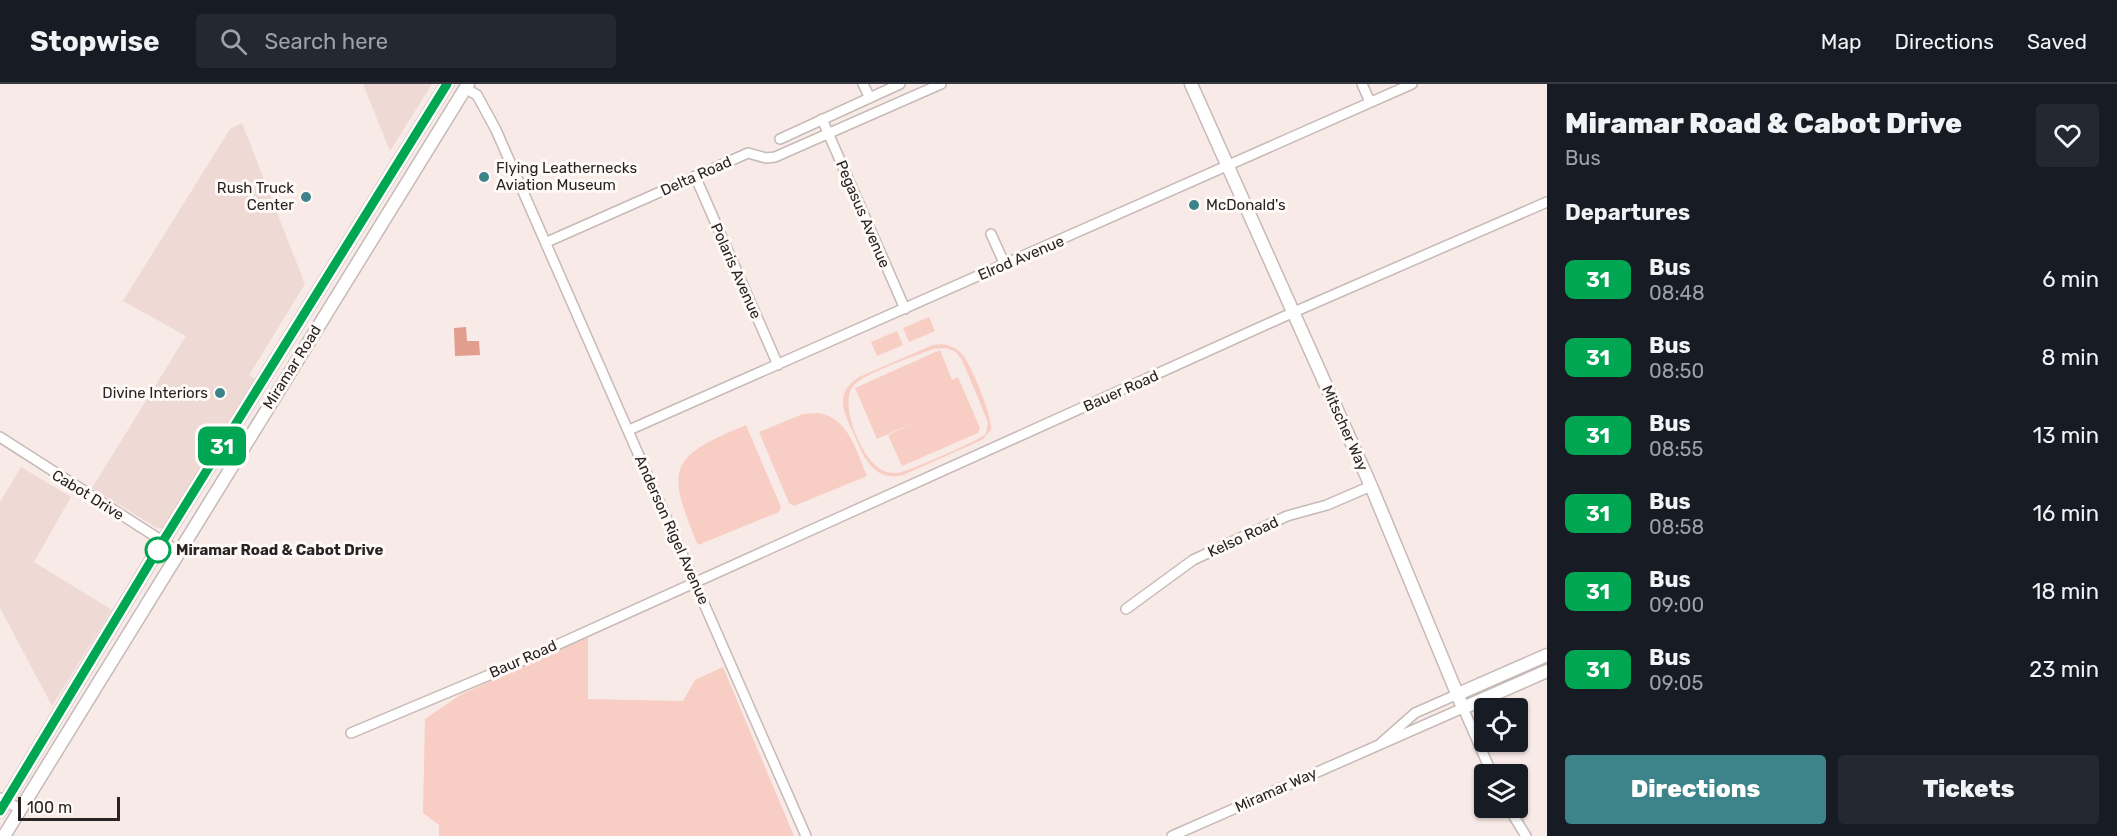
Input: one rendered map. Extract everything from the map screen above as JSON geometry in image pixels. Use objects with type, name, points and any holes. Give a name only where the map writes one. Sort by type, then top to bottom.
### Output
[{"type":"main road","name":"Miramar Road","points":[[2,803],[447,84]]},
{"type":"main road","name":"Mitscher Way","points":[[1191,84],[1371,486],[1463,708]]},
{"type":"main road","name":"Miramar Road","points":[[4,836],[467,86]]},
{"type":"main road","name":"Miramar Way","points":[[1458,694],[1547,655]]},
{"type":"main road","name":"Miramar Way","points":[[1463,708],[1547,671]]},
{"type":"street","points":[[863,84],[870,98]]},
{"type":"street","points":[[780,139],[900,84]]},
{"type":"street","points":[[828,134],[941,84]]},
{"type":"street","points":[[1362,84],[1370,102]]},
{"type":"street","name":"Elrod Avenue","points":[[629,430],[1412,84]]},
{"type":"street","name":"Anderson Rigel Avenue","points":[[467,86],[477,95],[496,130],[539,224],[806,836]]},
{"type":"street","name":"Pegasus Avenue","points":[[822,119],[905,309]]},
{"type":"street","name":"Delta Road","points":[[547,242],[748,153],[766,158],[775,157],[828,134]]},
{"type":"street","name":"Polaris Avenue","points":[[695,176],[778,365]]},
{"type":"street","name":"Bauer Road","points":[[695,582],[1294,312],[1547,202]]},
{"type":"street","points":[[991,234],[1005,265]]},
{"type":"street","name":"Cabot Drive","points":[[0,437],[178,551]]},
{"type":"street","name":"Kelso Road","points":[[1126,609],[1193,560],[1287,516],[1327,505],[1371,486]]},
{"type":"street","name":"Baur Road","points":[[351,733],[695,582]]},
{"type":"street","name":"Miramar Way","points":[[1172,836],[1381,743],[1415,713],[1458,694]]},
{"type":"street","name":"Miramar Way","points":[[1381,743],[1390,742],[1463,708]]},
{"type":"street","name":"Mitscher Way","points":[[1463,708],[1488,764]]},
{"type":"street","points":[[2,803],[20,809]]},
{"type":"street","points":[[1515,818],[1526,836]]},
{"type":"shaded area","points":[[363,84],[432,84],[390,151]]},
{"type":"shaded area","points":[[242,123],[305,284],[249,375],[257,380],[168,524],[163,528],[157,528],[92,488],[186,336],[123,301],[230,129]]},
{"type":"shaded area","points":[[929,317],[935,331],[909,342],[903,328]]},
{"type":"shaded area","points":[[466,327],[467,341],[479,341],[480,355],[455,356],[454,328]]},
{"type":"shaded area","points":[[897,331],[903,345],[877,356],[871,342]]},
{"type":"shaded area","points":[[933,345],[951,346],[964,357],[975,377],[985,402],[991,430],[982,440],[903,475],[883,475],[864,456],[844,411],[845,392],[859,377]],"holes":[[[946,348],[956,352],[962,360],[988,422],[986,434],[916,467],[898,473],[886,472],[876,466],[861,445],[850,418],[850,393],[854,385],[879,370],[933,349]]]},
{"type":"shaded area","points":[[940,350],[952,380],[958,377],[980,428],[978,433],[902,466],[888,435],[917,421],[877,439],[855,388]]},
{"type":"shaded area","points":[[819,413],[829,416],[844,429],[855,446],[867,476],[794,506],[789,503],[759,432],[803,414]]},
{"type":"shaded area","points":[[746,425],[781,507],[779,512],[698,545],[681,498],[678,481],[681,468],[688,456],[701,446]]},
{"type":"shaded area","points":[[21,467],[71,497],[34,562],[112,610],[52,706],[0,608],[0,502]]},
{"type":"shaded area","points":[[588,637],[588,699],[683,701],[695,680],[723,667],[794,836],[439,836],[439,825],[423,813],[425,719],[460,695]]},
{"type":"bus line","name":"31","points":[[0,811],[163,541],[447,84]]},
{"type":"place","name":"Flying Leathernecks Aviation Museum","points":[[484,177]]},
{"type":"place","name":"Rush Truck Center","points":[[306,197]]},
{"type":"place","name":"McDonald's","points":[[1194,205]]},
{"type":"place","name":"Divine Interiors","points":[[220,393]]},
{"type":"place","name":"Miramar Road & Cabot Drive","points":[[158,550]]}]
